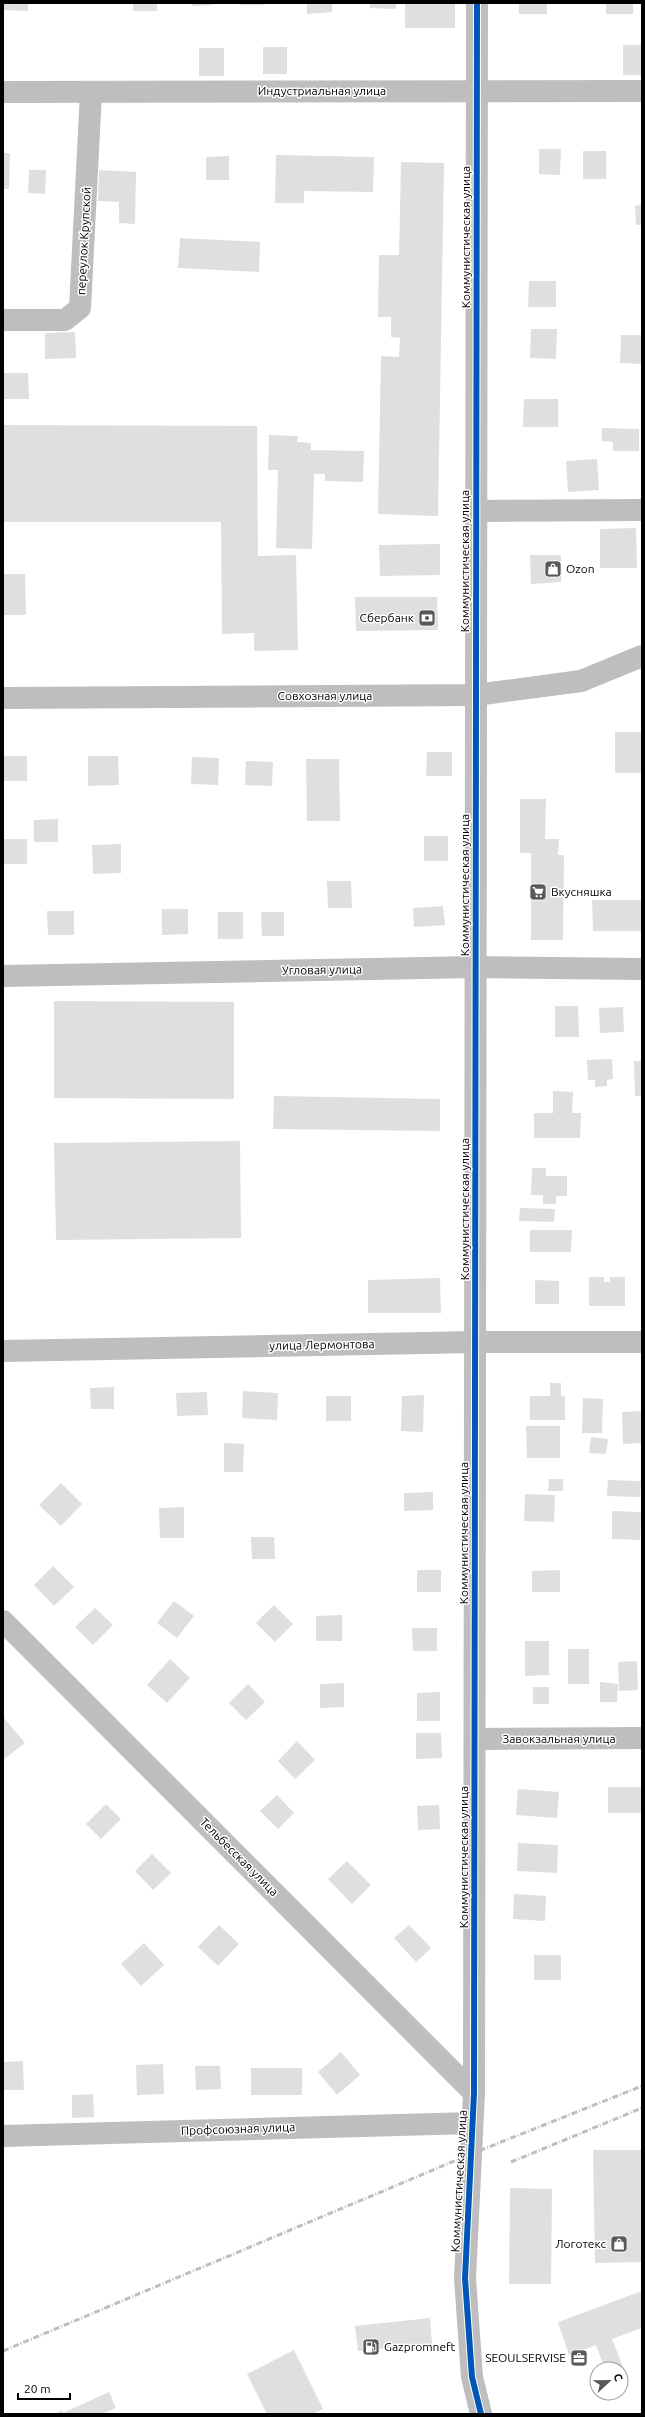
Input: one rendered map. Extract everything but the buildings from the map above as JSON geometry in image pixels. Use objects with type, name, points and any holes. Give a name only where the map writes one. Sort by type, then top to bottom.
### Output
[{"type":"street","name":"Коммунистическая улица","points":[[477,3],[474,2093],[465,2278],[472,2377],[481,2414]]},
{"type":"street","name":"Индустриальная улица","points":[[3,92],[642,91]]},
{"type":"street","name":"переулок Крупской","points":[[3,320],[65,320],[80,308],[91,92]]},
{"type":"street","points":[[476,511],[642,510]]},
{"type":"street","name":"Совхозная улица","points":[[3,698],[476,695],[581,681],[642,656]]},
{"type":"street","name":"Угловая улица","points":[[3,976],[476,967],[642,969]]},
{"type":"street","name":"улица Лермонтова","points":[[3,1351],[476,1342],[642,1342]]},
{"type":"street","name":"Тельбесская улица","points":[[3,1621],[474,2093]]},
{"type":"street","name":"Завокзальная улица","points":[[475,1739],[642,1738]]},
{"type":"street","name":"Профсоюзная улица","points":[[3,2136],[472,2123]]},
{"type":"railway","points":[[3,2351],[471,2154],[642,2086]]},
{"type":"railway","points":[[511,2162],[642,2108]]},
{"type":"cycle path","points":[[477,3],[474,2093],[465,2278],[472,2377],[481,2414]]},
{"type":"place","name":"Ozon","points":[[553,569]]},
{"type":"place","name":"Сбербанк","points":[[427,618]]},
{"type":"place","name":"Вкусняшка","points":[[538,892]]},
{"type":"place","name":"Логотекс","points":[[619,2244]]},
{"type":"place","name":"Gazpromneft","points":[[371,2347]]},
{"type":"place","name":"SEOULSERVISE","points":[[579,2358]]}]
